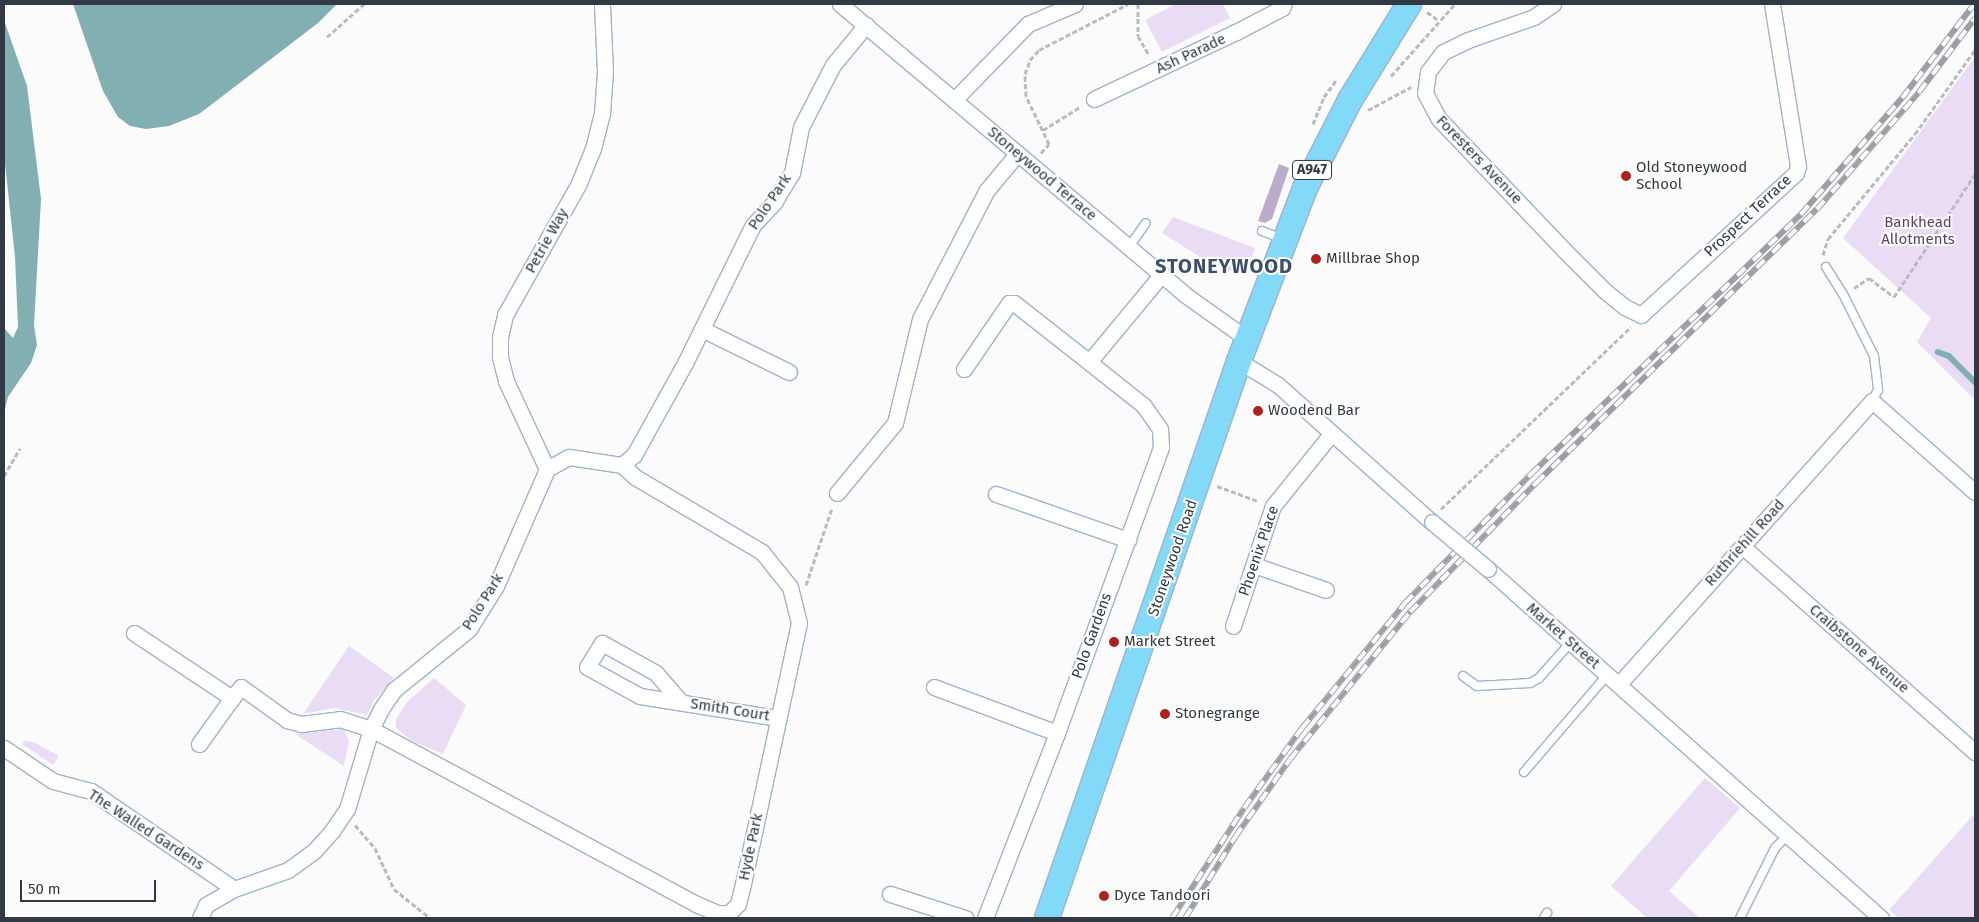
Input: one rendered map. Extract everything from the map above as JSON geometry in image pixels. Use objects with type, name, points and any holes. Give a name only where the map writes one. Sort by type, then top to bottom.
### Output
[{"type":"main road","name":"A947","points":[[1243,350],[1324,145],[1409,4]]},
{"type":"main road","name":"Stoneywood Road","points":[[1047,918],[1200,480],[1243,350]]},
{"type":"street","name":"Petrie Way","points":[[547,469],[506,381],[500,356],[500,337],[505,315],[580,183],[594,149],[602,114],[605,71],[602,4]]},
{"type":"street","name":"Stoneywood Terrace","points":[[840,4],[1162,274],[1243,350]]},
{"type":"street","points":[[955,99],[1028,24],[1075,4]]},
{"type":"street","name":"Ash Parade","points":[[1094,99],[1282,8],[1284,4]]},
{"type":"street","points":[[1427,78],[1434,62],[1455,45],[1534,17],[1553,4]]},
{"type":"street","name":"Prospect Terrace","points":[[1641,315],[1796,173],[1798,166],[1772,4]]},
{"type":"street","name":"Polo Park","points":[[622,465],[634,455],[702,329],[754,225],[775,201],[792,173],[801,127],[833,65],[866,25]]},
{"type":"street","name":"Foresters Avenue","points":[[1427,78],[1425,93],[1439,119],[1605,291],[1625,307],[1641,315]]},
{"type":"street","points":[[838,493],[895,423],[920,319],[987,190],[1017,154]]},
{"type":"street","points":[[1088,362],[1162,274]]},
{"type":"street","name":"Polo Gardens","points":[[964,370],[1008,303],[1014,303],[1143,406],[1160,428],[1161,447],[1057,733],[985,918]]},
{"type":"street","points":[[702,329],[790,372]]},
{"type":"street","name":"Market Street","points":[[1243,350],[1331,434],[1571,642],[1881,918]]},
{"type":"street","points":[[1872,401],[1975,492]]},
{"type":"street","name":"Ruthriehill Road","points":[[1613,679],[1742,546],[1872,401]]},
{"type":"street","name":"Phoenix Place","points":[[1233,626],[1273,506],[1331,434]]},
{"type":"street","points":[[547,469],[569,458],[622,465]]},
{"type":"street","name":"Hyde Park","points":[[371,729],[717,914],[729,913],[738,904],[799,622],[790,587],[762,552],[635,478],[622,465]]},
{"type":"street","name":"Polo Park","points":[[200,918],[206,905],[234,889],[288,870],[314,851],[341,817],[371,729],[394,690],[468,629],[496,586],[547,469]]},
{"type":"street","points":[[996,494],[1128,540]]},
{"type":"street","name":"Craibstone Avenue","points":[[1742,546],[1975,752]]},
{"type":"street","points":[[1254,565],[1326,590]]},
{"type":"street","points":[[134,633],[232,698]]},
{"type":"street","name":"Smith Court","points":[[681,702],[656,673],[602,643],[587,666],[640,696],[778,718]]},
{"type":"street","points":[[199,744],[241,687],[287,720],[301,724],[340,719],[371,729]]},
{"type":"street","points":[[934,687],[1057,733]]},
{"type":"street","name":"The Walled Gardens","points":[[4,748],[53,780],[91,791],[234,889]]},
{"type":"street","points":[[890,894],[965,918]]},
{"type":"lane","points":[[1129,247],[1146,223]]},
{"type":"lane","points":[[1262,231],[1285,240]]},
{"type":"lane","points":[[1826,267],[1844,294],[1874,356],[1878,390],[1872,401]]},
{"type":"lane","points":[[1463,676],[1477,686],[1530,683],[1539,678],[1571,642]]},
{"type":"lane","points":[[1524,772],[1613,679]]},
{"type":"lane","points":[[1740,918],[1775,848],[1788,835]]},
{"type":"path","points":[[327,37],[364,4]]},
{"type":"path","points":[[1030,165],[1049,144],[1026,96],[1025,74],[1030,60],[1039,50],[1128,4]]},
{"type":"path","points":[[1138,4],[1138,36],[1150,56],[1140,61],[1148,74]]},
{"type":"path","points":[[1385,85],[1420,40],[1455,4]]},
{"type":"path","points":[[1826,267],[1822,251],[1828,239],[1915,134],[1975,50]]},
{"type":"path","points":[[1375,100],[1366,110],[1427,78]]},
{"type":"path","points":[[1042,130],[1094,99]]},
{"type":"path","points":[[1844,294],[1869,278],[1894,297],[1975,174]]},
{"type":"path","points":[[1431,521],[1610,349],[1641,315]]},
{"type":"path","points":[[4,476],[20,448]]},
{"type":"path","points":[[1200,480],[1273,506]]},
{"type":"path","points":[[797,614],[838,493]]},
{"type":"path","points":[[341,817],[367,837],[394,889],[430,918]]},
{"type":"green space","points":[[1176,4],[1223,4],[1230,18],[1162,52],[1145,20]]},
{"type":"green space","name":"Bankhead Allotments","points":[[1975,57],[1975,400],[1917,342],[1931,318],[1843,238]]},
{"type":"green space","points":[[1173,217],[1255,248],[1250,263],[1242,269],[1227,271],[1197,255],[1162,233]]},
{"type":"green space","points":[[349,646],[394,678],[375,699],[367,715],[334,708],[303,714]]},
{"type":"green space","points":[[434,678],[466,705],[443,754],[412,741],[396,728],[396,719],[407,702]]},
{"type":"green space","points":[[344,729],[349,741],[344,766],[295,734]]},
{"type":"green space","points":[[25,740],[35,743],[59,756],[53,765],[22,744]]},
{"type":"green space","points":[[1705,778],[1740,808],[1669,891],[1700,918],[1647,918],[1611,886]]},
{"type":"green space","points":[[1975,813],[1975,918],[1899,918],[1889,910]]},
{"type":"shaded area","points":[[1279,164],[1289,168],[1272,219],[1265,223],[1258,221]]},
{"type":"water","points":[[73,4],[337,4],[318,23],[199,114],[169,126],[146,129],[130,126],[118,117],[103,91]]},
{"type":"water","points":[[4,20],[27,86],[41,199],[34,325],[37,345],[31,363],[8,397],[4,413],[4,328],[13,338],[18,327],[15,257],[4,154]]},
{"type":"waterway","points":[[1938,352],[1949,356],[1975,382]]},
{"type":"railway","points":[[1172,918],[1244,808],[1302,728],[1405,603],[1531,474],[1801,214],[1902,98],[1974,4]]},
{"type":"railway","points":[[1185,918],[1235,837],[1290,759],[1410,612],[1536,483],[1817,209],[1919,92],[1975,18]]},
{"type":"place","name":"Old Stoneywood School","points":[[1626,176]]},
{"type":"place","name":"Millbrae Shop","points":[[1316,259]]},
{"type":"place","name":"Woodend Bar","points":[[1258,411]]},
{"type":"place","name":"Market Street","points":[[1114,642]]},
{"type":"place","name":"Stonegrange","points":[[1165,714]]},
{"type":"place","name":"Dyce Tandoori","points":[[1104,896]]},
{"type":"district","name":"STONEYWOOD","points":[[1224,266]]}]
